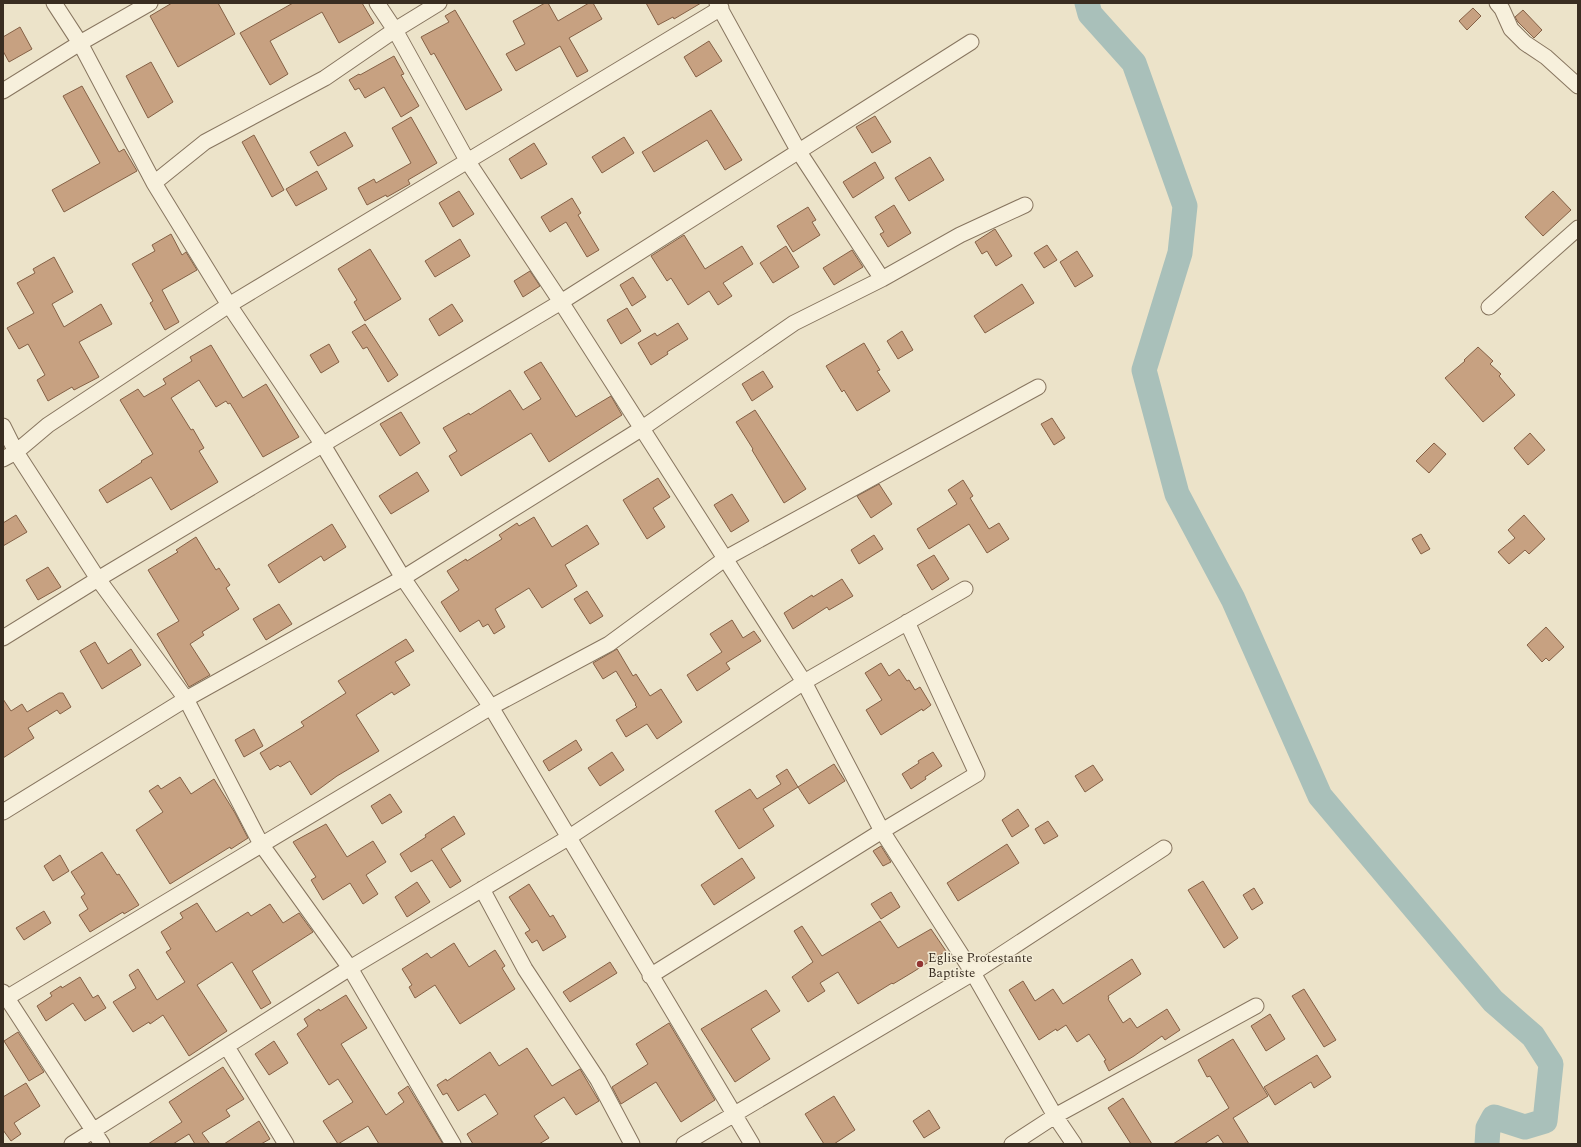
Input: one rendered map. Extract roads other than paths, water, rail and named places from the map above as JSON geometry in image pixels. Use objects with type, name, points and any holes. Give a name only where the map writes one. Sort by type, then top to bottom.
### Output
[{"type":"street","points":[[54,3],[80,43],[154,182],[230,305],[323,445],[403,578],[491,707],[650,976],[752,1144]]},
{"type":"street","points":[[3,91],[80,43],[150,3]]},
{"type":"street","points":[[377,3],[395,30],[468,162],[561,302],[804,682],[882,831],[973,973],[1055,1116],[1074,1144]]},
{"type":"street","points":[[154,182],[205,142],[325,78],[395,30],[438,3]]},
{"type":"street","points":[[1496,3],[1502,9],[1511,29],[1525,43],[1546,57],[1578,86]]},
{"type":"street","points":[[3,459],[16,452],[48,425],[230,305],[468,162],[719,5],[799,152],[882,279]]},
{"type":"street","points":[[3,638],[98,579],[561,302],[971,42]]},
{"type":"street","points":[[3,812],[186,699],[403,578],[641,429],[794,323],[882,279],[960,235],[1025,205]]},
{"type":"street","points":[[1489,307],[1578,228]]},
{"type":"street","points":[[102,1144],[4,996],[491,707],[609,644],[726,558],[1038,387]]},
{"type":"street","points":[[3,426],[16,452],[98,579],[186,699],[261,844],[350,968],[453,1144]]},
{"type":"street","points":[[72,1144],[350,968],[568,838],[804,682],[964,589]]},
{"type":"street","points":[[650,976],[882,831],[977,774],[907,622]]},
{"type":"street","points":[[684,1144],[973,973],[1164,848]]},
{"type":"street","points":[[482,889],[525,969],[598,1080],[632,1144]]},
{"type":"street","points":[[1012,1144],[1055,1116],[1256,1006]]},
{"type":"street","points":[[227,1047],[286,1144]]},
{"type":"waterway","points":[[1087,3],[1090,14],[1134,63],[1185,206],[1180,253],[1144,370],[1177,494],[1233,599],[1320,796],[1493,1001],[1533,1036],[1551,1064],[1545,1121],[1525,1127],[1494,1117],[1488,1128],[1487,1144]]},
{"type":"place","name":"Eglise Protestante Baptiste","points":[[920,964]]}]
